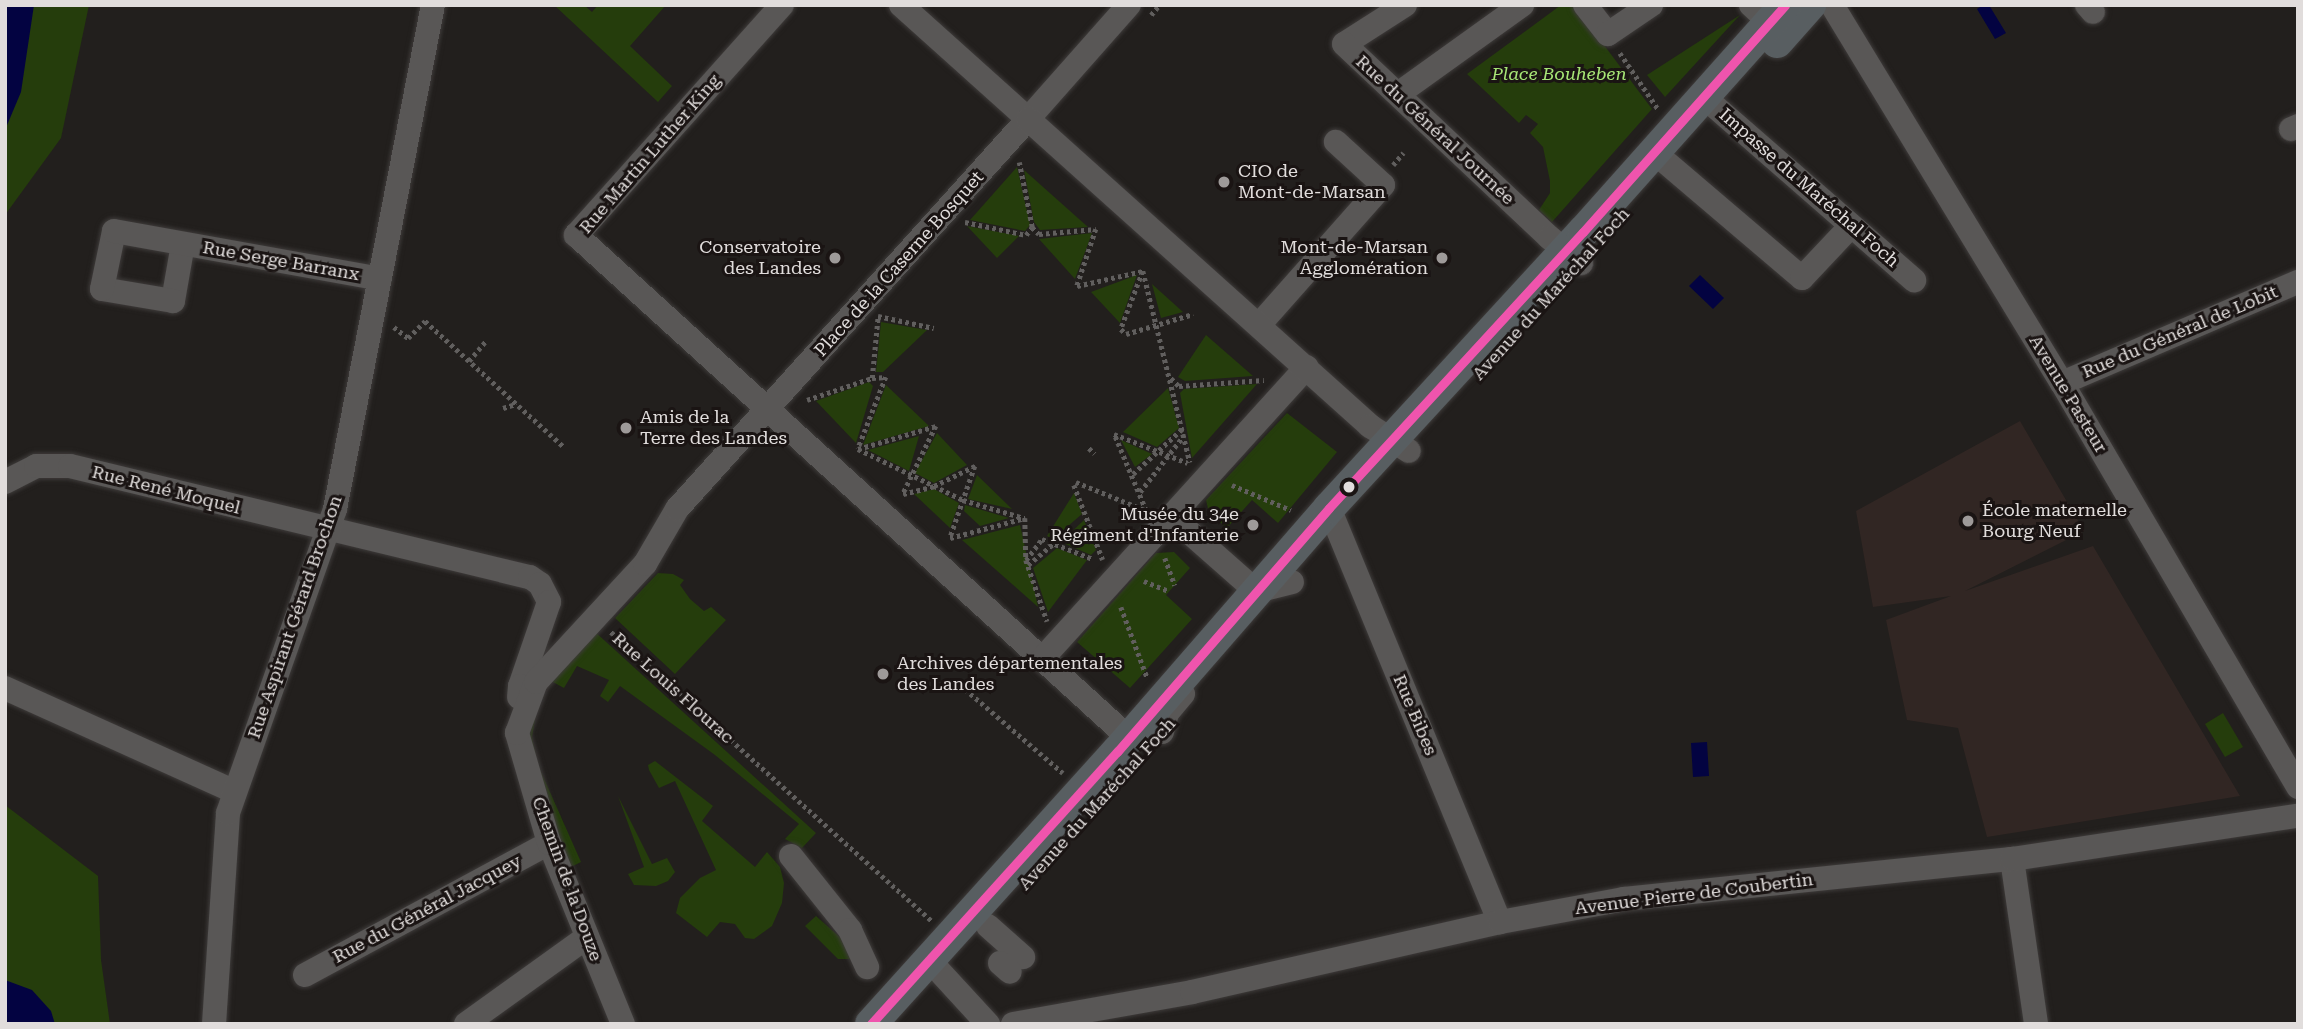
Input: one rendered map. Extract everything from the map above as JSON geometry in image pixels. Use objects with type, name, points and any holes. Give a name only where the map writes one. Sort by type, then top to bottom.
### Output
[{"type":"main road","name":"Avenue du Maréchal Foch","points":[[898,1024],[937,967],[951,938],[1256,591],[1334,519],[1574,256],[1711,103],[1772,17],[1810,5]]},
{"type":"main road","name":"Avenue du Maréchal Foch","points":[[871,1024],[988,926],[1163,733],[1292,582],[1334,519]]},
{"type":"street","name":"Rue Aspirant Gérard Brochon","points":[[214,1024],[225,835],[235,792],[329,530],[432,5]]},
{"type":"street","name":"Rue Martin Luther King","points":[[768,411],[576,234],[782,5]]},
{"type":"street","points":[[901,5],[1370,426],[1401,445]]},
{"type":"street","name":"Place de la Caserne Bosquet","points":[[594,616],[645,564],[677,509],[768,411],[1129,5]]},
{"type":"street","name":"Rue du Général Journée","points":[[1405,5],[1344,44],[1550,238],[1574,256]]},
{"type":"street","points":[[1403,99],[1522,5]]},
{"type":"street","points":[[1585,5],[1608,34],[1651,5]]},
{"type":"street","name":"Avenue Pasteur","points":[[1832,5],[2062,383],[2298,788]]},
{"type":"street","name":"Impasse du Maréchal Foch","points":[[1711,103],[1914,280]]},
{"type":"street","points":[[1259,325],[1383,185],[1336,142]]},
{"type":"street","points":[[1661,158],[1802,278],[1851,226]]},
{"type":"street","name":"Rue Serge Barranx","points":[[183,244],[380,279]]},
{"type":"street","name":"Rue du Général de Lobit","points":[[2062,383],[2298,282]]},
{"type":"street","points":[[1042,659],[1154,513],[1307,367]]},
{"type":"street","points":[[768,411],[1129,738]]},
{"type":"street","name":"Rue René Moquel","points":[[5,482],[36,466],[70,466],[329,530]]},
{"type":"street","points":[[1154,513],[1256,591]]},
{"type":"street","name":"Rue Bibes","points":[[1334,519],[1500,922]]},
{"type":"street","name":"Chemin de la Douze","points":[[329,530],[530,577],[547,593],[548,612],[520,686],[517,733],[549,843],[623,1024]]},
{"type":"street","points":[[1256,591],[1292,582]]},
{"type":"street","points":[[1163,733],[1167,713],[1253,613],[1256,591]]},
{"type":"street","points":[[517,733],[536,682],[594,616]]},
{"type":"street","points":[[5,688],[235,792]]},
{"type":"street","name":"Avenue Pierre de Coubertin","points":[[1013,1024],[1184,993],[1500,922],[1624,899],[2012,859],[2298,816]]},
{"type":"street","name":"Rue du Général Jacquey","points":[[305,975],[549,843]]},
{"type":"street","points":[[791,856],[850,930],[867,967]]},
{"type":"street","points":[[2012,859],[2036,1024]]},
{"type":"street","points":[[988,926],[1011,964]]},
{"type":"street","points":[[466,1024],[587,937]]},
{"type":"street","points":[[937,967],[988,1024]]},
{"type":"path","points":[[1608,34],[1660,112]]},
{"type":"path","points":[[1018,161],[1032,226],[1039,234],[1096,229],[1077,286],[1143,271]]},
{"type":"path","points":[[964,222],[1026,235],[1032,226]]},
{"type":"path","points":[[1143,271],[1191,465],[1114,434],[1140,493],[1154,513]]},
{"type":"path","points":[[1143,271],[1121,329],[1126,334],[1193,314]]},
{"type":"path","points":[[374,309],[408,338],[425,321],[564,447]]},
{"type":"path","points":[[872,378],[878,316],[934,328]]},
{"type":"path","points":[[469,361],[486,341]]},
{"type":"path","points":[[802,402],[872,378],[886,377],[858,449]]},
{"type":"path","points":[[1170,378],[1179,386],[1268,380]]},
{"type":"path","points":[[503,408],[516,404]]},
{"type":"path","points":[[858,449],[936,426],[903,494],[934,486],[975,466],[950,538],[1025,518]]},
{"type":"path","points":[[1133,474],[1183,432]]},
{"type":"path","points":[[1140,493],[1183,432]]},
{"type":"path","points":[[1089,448],[1095,454]]},
{"type":"path","points":[[858,449],[963,500],[1025,518]]},
{"type":"path","points":[[1147,677],[1075,484],[1154,513]]},
{"type":"path","points":[[1231,484],[1294,511]]},
{"type":"path","points":[[1025,518],[1027,563],[1047,621]]},
{"type":"path","points":[[1027,563],[1042,539],[1093,559]]},
{"type":"path","points":[[1027,563],[1054,543]]},
{"type":"path","points":[[1163,553],[1175,584]]},
{"type":"path","points":[[1135,577],[1169,591]]},
{"type":"path","name":"Rue Louis Flourac","points":[[594,616],[951,938]]},
{"type":"path","points":[[965,689],[1063,774]]},
{"type":"shaded area","points":[[5,5],[34,5],[21,92],[5,130]]},
{"type":"shaded area","points":[[1989,5],[2006,33],[1995,39],[1977,9]]},
{"type":"shaded area","points":[[1700,275],[1724,298],[1713,309],[1689,286]]},
{"type":"shaded area","points":[[2020,421],[2084,531],[1965,591],[2093,546],[2240,796],[1987,837],[1958,728],[1907,720],[1886,620],[1951,596],[1873,607],[1856,511]]},
{"type":"shaded area","points":[[1707,742],[1709,776],[1693,777],[1691,743]]},
{"type":"shaded area","points":[[5,980],[32,990],[51,1011],[55,1024],[5,1024]]},
{"type":"green space","points":[[5,5],[89,5],[61,138],[5,215]]},
{"type":"green space","points":[[554,5],[584,5],[592,12],[598,5],[666,5],[630,46],[672,86],[658,102]]},
{"type":"green space","name":"Place Bouheben","points":[[1561,5],[1574,5],[1652,109],[1552,222],[1539,210],[1550,193],[1550,181],[1543,147],[1530,133],[1538,124],[1526,115],[1519,123],[1467,74]]},
{"type":"green space","points":[[1740,15],[1665,97],[1647,75]]},
{"type":"green space","points":[[1017,167],[1030,225],[1025,231],[970,220]]},
{"type":"green space","points":[[1024,170],[1088,227],[1040,230],[1034,222]]},
{"type":"green space","points":[[967,226],[1019,236],[997,258]]},
{"type":"green space","points":[[1092,233],[1075,279],[1039,239]]},
{"type":"green space","points":[[1137,275],[1120,323],[1091,292]]},
{"type":"green space","points":[[1152,284],[1183,312],[1161,318]]},
{"type":"green space","points":[[881,322],[927,330],[883,372],[876,372]]},
{"type":"green space","points":[[1206,335],[1253,376],[1185,381],[1178,377]]},
{"type":"green space","points":[[869,382],[873,386],[856,443],[816,401]]},
{"type":"green space","points":[[1257,384],[1192,458],[1180,393],[1184,389]]},
{"type":"green space","points":[[886,385],[929,426],[863,445]]},
{"type":"green space","points":[[1168,388],[1179,428],[1157,447],[1123,432]]},
{"type":"green space","points":[[1287,413],[1337,452],[1278,523],[1252,500],[1227,528],[1209,513],[1206,500]]},
{"type":"green space","points":[[937,433],[967,465],[934,483],[915,473]]},
{"type":"green space","points":[[919,436],[909,471],[868,450]]},
{"type":"green space","points":[[1121,440],[1152,454],[1135,467]]},
{"type":"green space","points":[[977,475],[1012,509],[968,499]]},
{"type":"green space","points":[[934,489],[959,503],[950,528],[914,494]]},
{"type":"green space","points":[[1074,493],[1082,514],[1053,539],[1047,536]]},
{"type":"green space","points":[[965,505],[1009,518],[980,526],[964,511]]},
{"type":"green space","points":[[1084,520],[1096,550],[1091,555],[1061,542]]},
{"type":"green space","points":[[1020,525],[1038,607],[962,540]]},
{"type":"green space","points":[[1057,548],[1087,560],[1048,612],[1033,568]]},
{"type":"green space","points":[[1174,552],[1190,568],[1166,595],[1192,619],[1130,688],[1077,642],[1156,553]]},
{"type":"green space","points":[[658,573],[673,574],[684,580],[680,585],[690,599],[704,611],[711,607],[726,620],[675,674],[615,618]]},
{"type":"green space","points":[[593,630],[816,833],[802,848],[785,839],[799,824],[715,755],[620,686],[608,702],[600,696],[609,680],[577,666],[564,688],[551,681],[539,697],[532,737],[538,765],[581,862],[571,867],[531,765],[526,737],[538,689]]},
{"type":"green space","points":[[2223,713],[2243,747],[2225,757],[2205,724]]},
{"type":"green space","points":[[655,761],[713,806],[702,821],[755,867],[767,852],[780,867],[784,883],[782,903],[772,926],[754,939],[745,938],[735,924],[720,922],[707,937],[676,913],[680,898],[700,878],[716,870],[675,781],[659,788],[648,765]]},
{"type":"green space","points":[[618,796],[652,864],[667,858],[675,872],[668,881],[656,886],[634,885],[628,874],[644,867]]},
{"type":"green space","points":[[5,805],[98,876],[101,960],[110,1024],[5,1024]]},
{"type":"green space","points":[[816,916],[850,946],[851,959],[838,959],[805,926]]},
{"type":"transit line","points":[[871,1024],[1117,752],[1329,508],[1583,232],[1785,5]]},
{"type":"place","name":"CIO de Mont-de-Marsan","points":[[1224,182]]},
{"type":"place","name":"Conservatoire des Landes","points":[[835,258]]},
{"type":"place","name":"Mont-de-Marsan Agglomération","points":[[1442,258]]},
{"type":"place","name":"Amis de la Terre des Landes","points":[[626,428]]},
{"type":"place","name":"École maternelle Bourg Neuf","points":[[1968,521]]},
{"type":"place","name":"Musée du 34e Régiment d'Infanterie","points":[[1253,525]]},
{"type":"place","name":"Archives départementales des Landes","points":[[883,674]]}]
